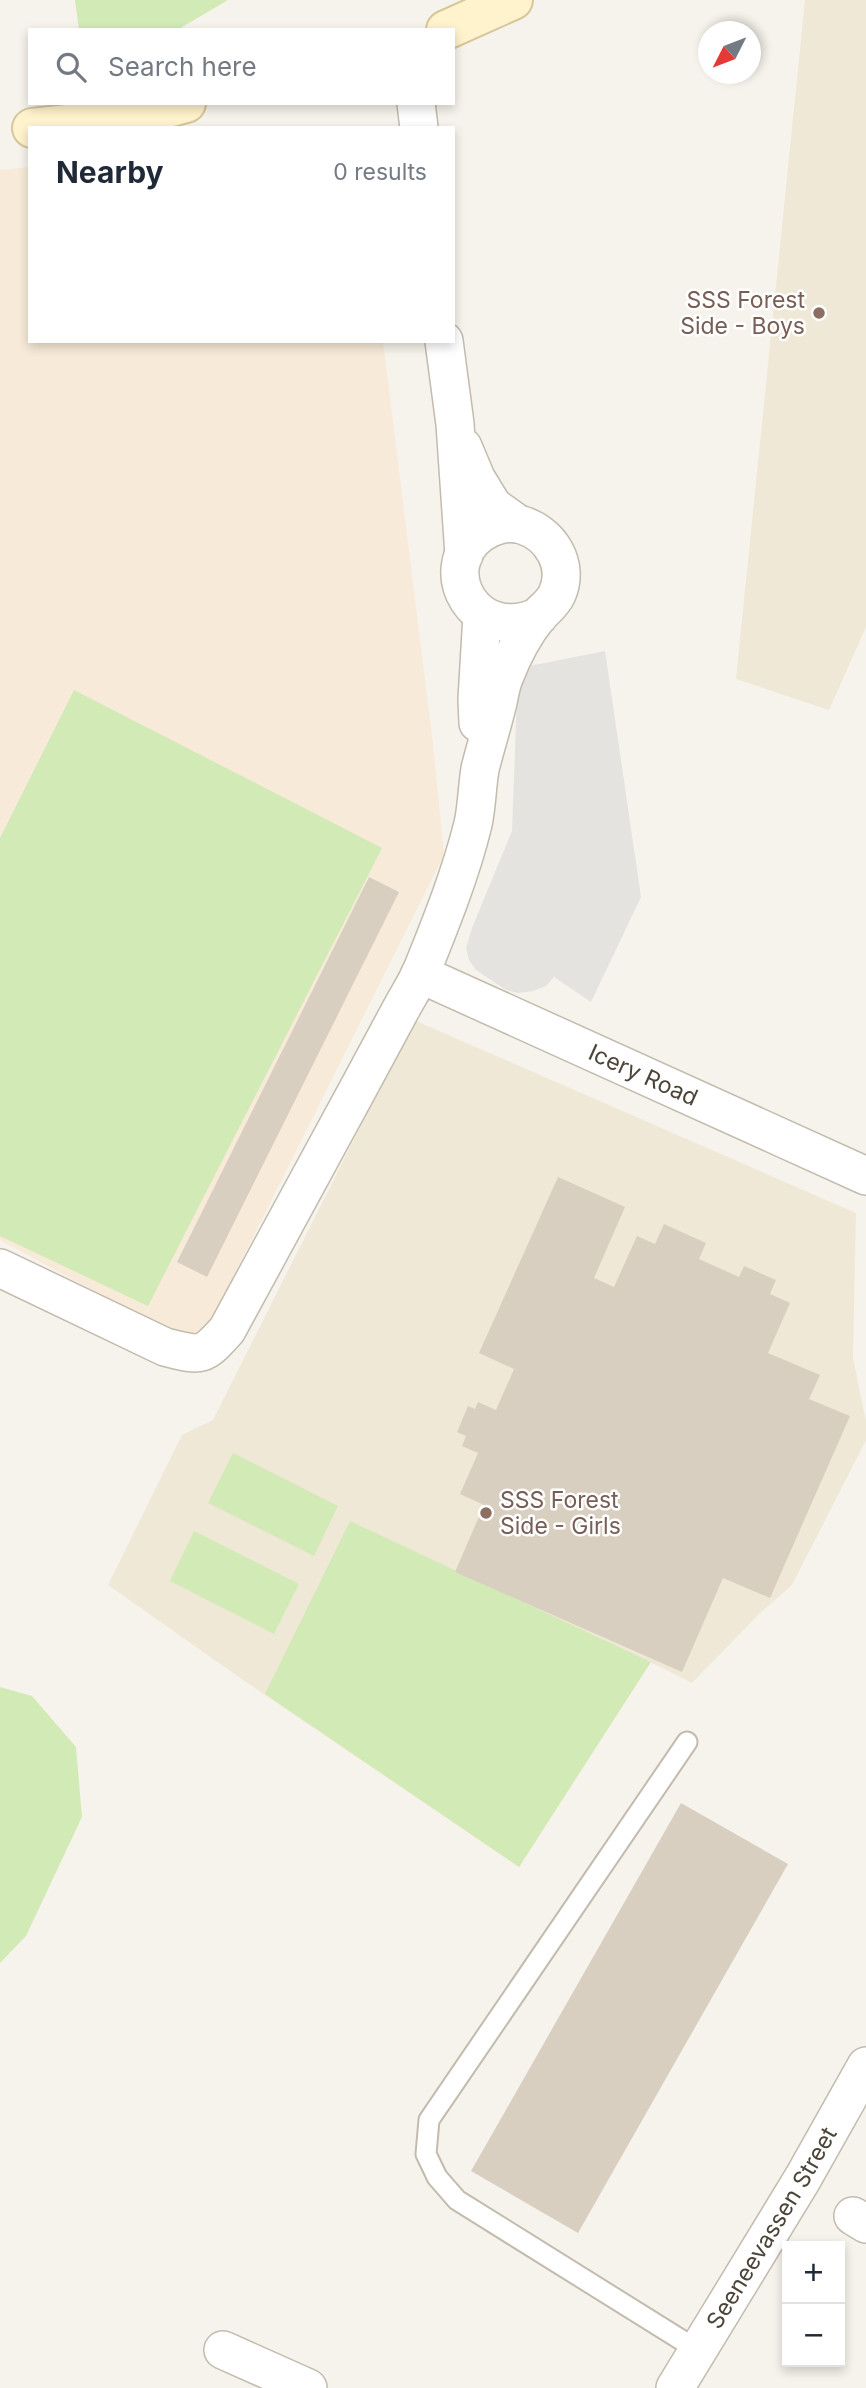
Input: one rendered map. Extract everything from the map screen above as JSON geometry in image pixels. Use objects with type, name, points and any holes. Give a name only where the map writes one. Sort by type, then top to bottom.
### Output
[{"type":"street","points":[[450,28],[513,0]]},
{"type":"street","points":[[49,126],[138,116],[179,105]]},
{"type":"street","points":[[416,105],[419,126]]},
{"type":"street","points":[[0,131],[28,128]]},
{"type":"street","points":[[444,343],[455,424],[464,555]]},
{"type":"street","points":[[0,1268],[166,1347],[195,1354],[209,1350],[227,1330],[420,974],[473,822],[480,770],[504,680],[539,616],[550,606],[557,594],[561,580],[561,564],[555,549],[545,536],[518,524],[493,506],[467,458],[455,424]]},
{"type":"street","points":[[518,524],[492,527],[470,544],[464,555],[461,582],[472,606],[496,622],[511,625],[539,616]]},
{"type":"street","points":[[480,770],[477,699],[482,615]]},
{"type":"street","name":"Icery Road","points":[[420,974],[866,1176]]},
{"type":"street","name":"Seeneevassen Street","points":[[676,2388],[866,2066]]},
{"type":"street","points":[[223,2350],[308,2388]]},
{"type":"lane","points":[[687,1742],[429,2120],[426,2154],[437,2177],[457,2200],[699,2351]]},
{"type":"shaded area","name":"SSS Forest Side - Boys","points":[[805,0],[866,0],[866,627],[829,710],[736,679]]},
{"type":"shaded area","points":[[28,167],[28,343],[383,343],[433,744],[444,855],[198,1347],[0,1240],[0,170]]},
{"type":"shaded area","points":[[605,651],[641,897],[591,1002],[554,977],[546,986],[533,991],[518,993],[506,990],[476,970],[469,960],[466,948],[512,831],[517,696],[529,666]]},
{"type":"shaded area","name":"SSS Forest Side - Girls","points":[[414,1020],[856,1213],[853,1358],[866,1421],[866,1440],[792,1585],[758,1615],[692,1683],[650,1662],[519,1867],[108,1585],[182,1435],[213,1420]]},
{"type":"green space","points":[[75,0],[228,0],[180,28],[79,28]]},
{"type":"green space","points":[[74,690],[382,848],[148,1306],[0,1236],[0,838]]},
{"type":"green space","points":[[233,1453],[338,1506],[314,1556],[208,1503]]},
{"type":"green space","points":[[350,1521],[651,1662],[519,1867],[265,1694]]},
{"type":"green space","points":[[194,1531],[299,1584],[274,1634],[170,1581]]},
{"type":"green space","points":[[0,1687],[32,1696],[76,1747],[82,1817],[26,1936],[0,1963]]},
{"type":"building","points":[[369,877],[399,892],[207,1277],[177,1262]]},
{"type":"building","points":[[558,1177],[625,1207],[594,1278],[614,1287],[637,1236],[655,1244],[664,1224],[706,1243],[699,1259],[739,1277],[744,1266],[776,1280],[770,1294],[790,1303],[768,1353],[820,1375],[809,1399],[850,1416],[770,1598],[723,1578],[682,1672],[455,1572],[484,1505],[460,1494],[478,1453],[462,1446],[466,1436],[457,1432],[468,1406],[475,1409],[478,1402],[496,1410],[514,1369],[479,1353]]},
{"type":"building","points":[[681,1803],[788,1864],[578,2233],[471,2171]]},
{"type":"place","name":"SSS Forest Side - Boys","points":[[819,313]]},
{"type":"place","name":"SSS Forest Side - Girls","points":[[486,1513]]}]
